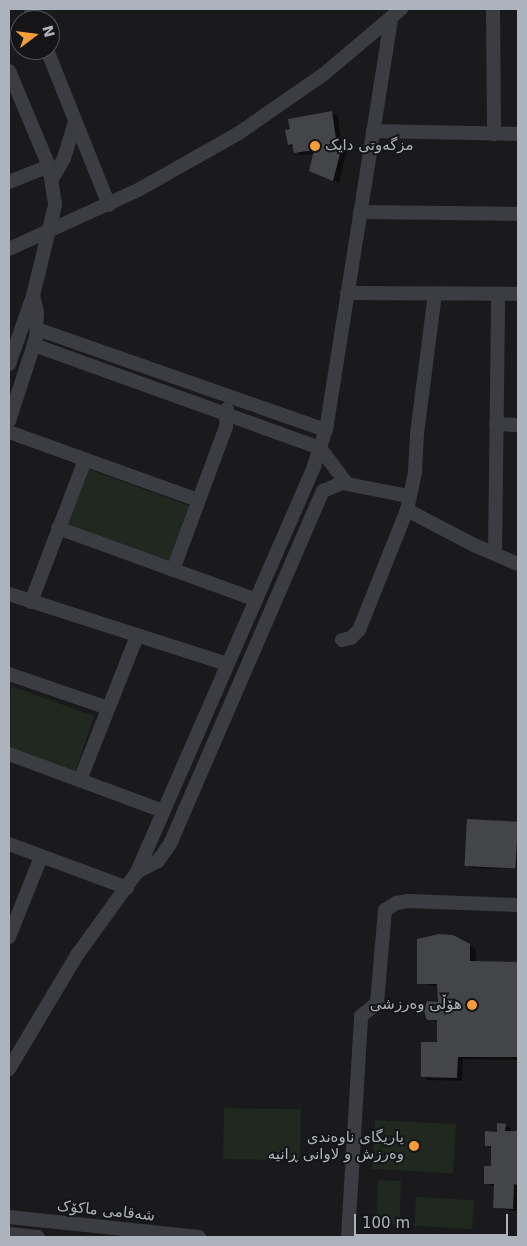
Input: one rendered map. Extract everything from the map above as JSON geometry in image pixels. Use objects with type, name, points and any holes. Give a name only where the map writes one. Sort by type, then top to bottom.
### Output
[{"type":"street","points":[[493,9],[494,134]]},
{"type":"street","points":[[9,1069],[77,955],[137,872],[320,448],[326,430],[373,131],[396,13]]},
{"type":"street","points":[[9,249],[109,204],[239,133],[293,98],[396,13]]},
{"type":"street","points":[[51,60],[109,204]]},
{"type":"street","points":[[9,71],[50,173],[55,205],[33,296],[9,364]]},
{"type":"street","points":[[9,182],[50,173],[64,158],[75,121]]},
{"type":"street","points":[[373,131],[518,134]]},
{"type":"street","points":[[360,212],[518,214]]},
{"type":"street","points":[[347,293],[518,294]]},
{"type":"street","points":[[342,640],[351,638],[359,630],[407,510],[408,496],[415,472],[417,434],[435,293]]},
{"type":"street","points":[[495,554],[498,294]]},
{"type":"street","points":[[9,421],[34,345],[37,329],[33,296]]},
{"type":"street","points":[[37,329],[326,430]]},
{"type":"street","points":[[34,345],[320,448],[347,484]]},
{"type":"street","points":[[173,570],[228,416],[219,393]]},
{"type":"street","points":[[496,424],[518,424]]},
{"type":"street","points":[[9,432],[198,500]]},
{"type":"street","points":[[31,602],[85,460]]},
{"type":"street","points":[[137,872],[158,861],[170,844],[320,495],[331,485],[347,484],[408,496]]},
{"type":"street","points":[[407,510],[518,564]]},
{"type":"street","points":[[58,528],[254,599]]},
{"type":"street","points":[[9,594],[227,664]]},
{"type":"street","points":[[80,780],[137,636]]},
{"type":"street","points":[[9,674],[108,708]]},
{"type":"street","points":[[9,754],[163,811]]},
{"type":"street","points":[[9,844],[126,888]]},
{"type":"street","points":[[10,930],[41,857]]},
{"type":"street","points":[[348,1237],[361,1016],[378,1003],[386,910],[396,903],[408,901],[518,905]]},
{"type":"street","name":"شەقامی ماکۆک","points":[[9,1217],[199,1237]]},
{"type":"street","points":[[9,1234],[38,1237]]},
{"type":"shaded area","points":[[88,469],[189,506],[169,562],[67,525]]},
{"type":"shaded area","points":[[11,686],[94,716],[75,772],[9,748]]},
{"type":"shaded area","points":[[224,1108],[301,1109],[300,1160],[223,1159]]},
{"type":"shaded area","name":"یاریگای ناوەندی وەرزش و لاوانی ڕانیە","points":[[375,1120],[456,1124],[453,1173],[372,1169]]},
{"type":"shaded area","points":[[378,1180],[401,1181],[399,1225],[376,1224]]},
{"type":"shaded area","points":[[416,1197],[474,1200],[472,1229],[414,1226]]},
{"type":"building","name":"مزگەوتی دایک","points":[[332,111],[337,146],[342,146],[333,181],[309,171],[314,150],[294,153],[292,144],[288,145],[285,130],[290,129],[288,119]]},
{"type":"building","points":[[467,819],[518,822],[515,869],[465,866]]},
{"type":"building","name":"هۆڵی وەرزشی","points":[[439,934],[453,935],[470,944],[470,961],[518,962],[518,1057],[458,1057],[457,1078],[421,1077],[421,1042],[437,1042],[437,1020],[427,1020],[424,1011],[427,1001],[438,1002],[437,984],[417,984],[417,939]]},
{"type":"building","points":[[497,1123],[506,1124],[505,1131],[518,1131],[518,1185],[514,1184],[513,1209],[493,1208],[494,1184],[484,1184],[484,1166],[491,1166],[491,1146],[485,1146],[485,1131],[497,1132]]},
{"type":"place","name":"مزگەوتی دایک","points":[[315,146]]},
{"type":"place","name":"هۆڵی وەرزشی","points":[[472,1005]]},
{"type":"place","name":"یاریگای ناوەندی وەرزش و لاوانی ڕانیە","points":[[414,1146]]}]
